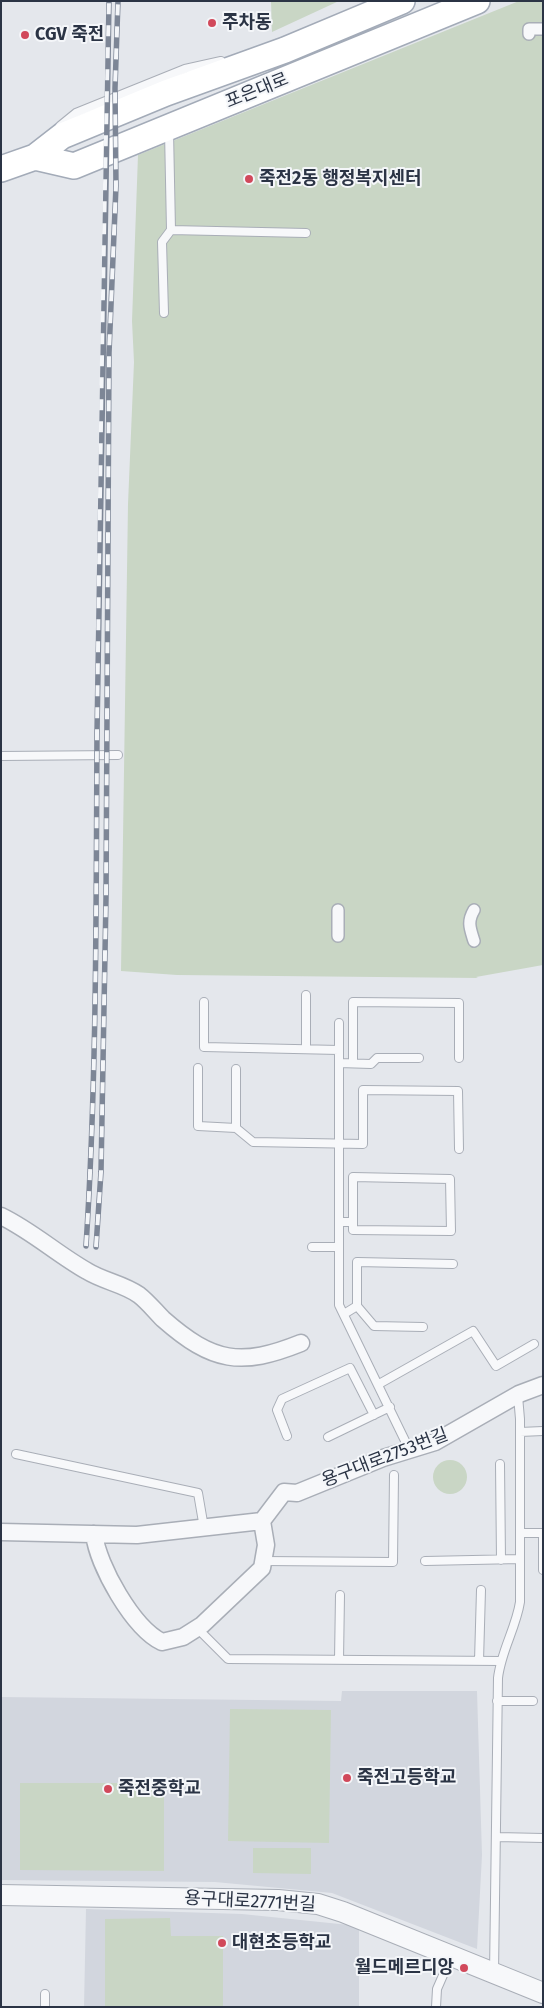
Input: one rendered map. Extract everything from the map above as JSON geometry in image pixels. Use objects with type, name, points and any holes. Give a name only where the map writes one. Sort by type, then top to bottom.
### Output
[{"type":"main road","name":"포은대로","points":[[1,169],[34,157],[62,136],[166,93],[285,50],[402,1]]},
{"type":"main road","name":"포은대로","points":[[34,157],[74,166],[477,1]]},
{"type":"street","points":[[530,34],[529,29],[543,28]]},
{"type":"street","points":[[338,910],[338,936]]},
{"type":"street","points":[[474,910],[469,918],[469,925],[474,941]]},
{"type":"street","points":[[1,1216],[26,1228],[86,1271],[138,1294],[184,1335],[220,1356],[239,1359],[257,1357],[276,1353],[301,1343]]},
{"type":"street","name":"용구대로2753번길","points":[[262,1521],[284,1492],[297,1493],[383,1458],[435,1442],[519,1394],[543,1385]]},
{"type":"street","points":[[1,1532],[94,1534],[137,1535],[262,1521],[266,1545],[262,1568],[202,1625],[183,1637],[162,1642],[151,1637],[116,1591],[100,1558],[94,1534]]},
{"type":"street","name":"용구대로2771번길","points":[[1,1895],[278,1900],[318,1904],[343,1912],[494,1975],[543,1993]]},
{"type":"lane","points":[[241,56],[285,50]]},
{"type":"lane","points":[[34,157],[56,129],[76,113],[185,69],[226,60]]},
{"type":"lane","points":[[164,313],[162,242],[172,230],[169,127]]},
{"type":"lane","points":[[172,230],[306,233]]},
{"type":"lane","points":[[1,756],[118,755]]},
{"type":"lane","points":[[306,995],[306,1049]]},
{"type":"lane","points":[[204,1002],[204,1047],[339,1050]]},
{"type":"lane","points":[[353,1063],[353,1002],[459,1003],[459,1058]]},
{"type":"lane","points":[[339,1023],[339,1305],[410,1451]]},
{"type":"lane","points":[[339,1062],[371,1064],[377,1058],[419,1058]]},
{"type":"lane","points":[[198,1068],[198,1126],[236,1128],[253,1142],[363,1144],[363,1090],[458,1091],[459,1149]]},
{"type":"lane","points":[[236,1069],[236,1128]]},
{"type":"lane","points":[[353,1177],[450,1178],[451,1231],[353,1230],[353,1222],[353,1177]]},
{"type":"lane","points":[[339,1222],[353,1222]]},
{"type":"lane","points":[[312,1247],[339,1247]]},
{"type":"lane","points":[[423,1327],[374,1326],[357,1306],[357,1262],[453,1264]]},
{"type":"lane","points":[[344,1314],[357,1306]]},
{"type":"lane","points":[[379,1384],[473,1331],[496,1366],[534,1344]]},
{"type":"lane","points":[[287,1436],[277,1410],[282,1399],[350,1368],[374,1415]]},
{"type":"lane","points":[[494,1975],[497,1701],[501,1661],[518,1614],[520,1432],[516,1398],[519,1394]]},
{"type":"lane","points":[[328,1437],[390,1407]]},
{"type":"lane","points":[[520,1432],[543,1431]]},
{"type":"lane","points":[[16,1454],[198,1493],[204,1528]]},
{"type":"lane","points":[[500,1464],[501,1560]]},
{"type":"lane","points":[[263,1561],[393,1562],[394,1475]]},
{"type":"lane","points":[[520,1533],[543,1533]]},
{"type":"lane","points":[[543,1538],[543,1570]]},
{"type":"lane","points":[[425,1561],[520,1560]]},
{"type":"lane","points":[[479,1661],[481,1590]]},
{"type":"lane","points":[[339,1660],[340,1595]]},
{"type":"lane","points":[[203,1634],[228,1660],[501,1661]]},
{"type":"lane","points":[[497,1701],[533,1701]]},
{"type":"lane","points":[[497,1837],[543,1838]]},
{"type":"lane","points":[[436,2007],[438,1989],[451,1957]]},
{"type":"lane","points":[[45,1994],[45,2007]]},
{"type":"shaded area","points":[[342,1691],[477,1691],[482,1855],[477,1949],[332,1893],[215,1882],[1,1880],[1,1697],[341,1701]]},
{"type":"shaded area","name":"대현초등학교","points":[[86,1909],[242,1914],[359,1926],[359,2007],[84,2007]]},
{"type":"green space","points":[[271,1],[339,1],[272,32]]},
{"type":"green space","points":[[519,1],[543,1],[543,965],[476,977],[478,978],[177,975],[121,971],[128,504],[134,362],[132,321],[138,155]]},
{"type":"green space","points":[[450,1460],[462,1465],[467,1477],[462,1489],[450,1494],[438,1489],[433,1477],[438,1465]]},
{"type":"green space","points":[[230,1709],[331,1710],[329,1843],[228,1841]]},
{"type":"green space","points":[[20,1783],[164,1783],[164,1871],[20,1870]]},
{"type":"green space","points":[[253,1848],[311,1848],[311,1874],[253,1873]]},
{"type":"green space","points":[[170,1918],[171,1936],[223,1936],[223,2007],[105,2007],[105,1919]]},
{"type":"railway","points":[[86,1246],[90,1182],[95,990],[97,733],[109,1]]},
{"type":"railway","points":[[96,1247],[101,1172],[106,898],[109,353],[116,186],[115,88],[118,1]]},
{"type":"place","name":"주차동","points":[[212,23]]},
{"type":"place","name":"CGV 죽전","points":[[25,35]]},
{"type":"place","name":"죽전2동 행정복지센터","points":[[249,179]]},
{"type":"place","name":"죽전고등학교","points":[[347,1778]]},
{"type":"place","name":"죽전중학교","points":[[108,1789]]},
{"type":"place","name":"대현초등학교","points":[[222,1943]]},
{"type":"place","name":"월드메르디앙","points":[[464,1968]]}]
